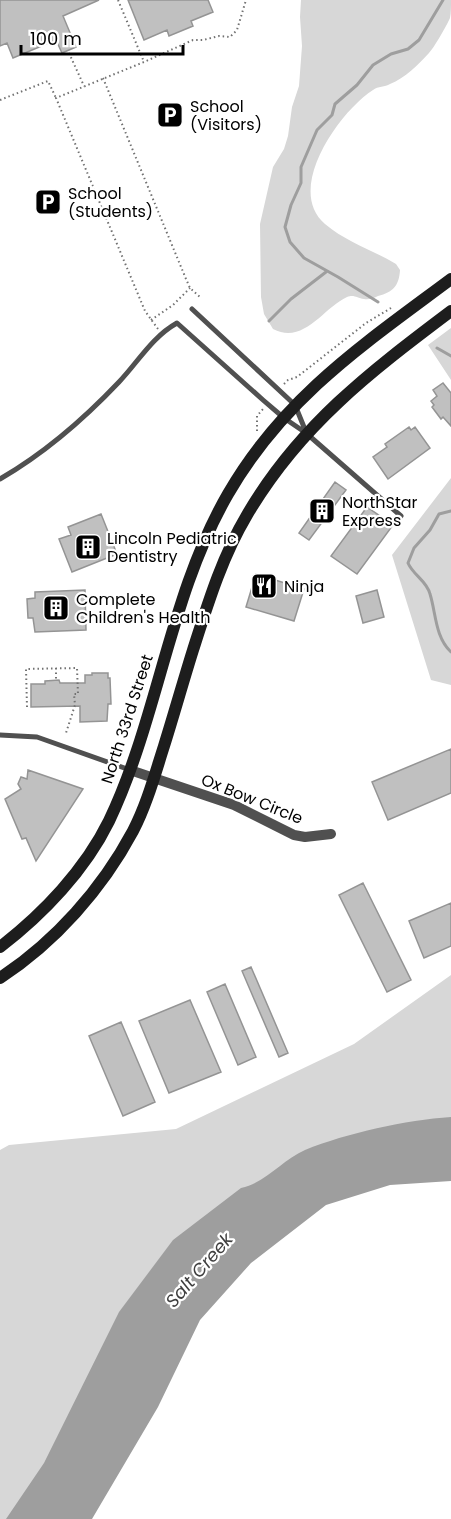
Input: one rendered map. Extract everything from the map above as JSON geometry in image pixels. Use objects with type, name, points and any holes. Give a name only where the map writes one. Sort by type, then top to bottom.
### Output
[{"type":"main road","name":"North 33rd Street","points":[[0,946],[39,912],[82,864],[108,823],[130,770],[182,599],[204,543],[228,494],[258,449],[311,388],[351,354],[451,279]]},
{"type":"main road","points":[[0,978],[50,939],[94,889],[133,829],[154,778],[220,568],[246,516],[273,475],[306,433],[369,374],[451,312]]},
{"type":"street","name":"Ox Bow Circle","points":[[130,770],[234,805],[294,835],[305,837],[331,834]]},
{"type":"lane","points":[[192,309],[295,405],[306,433]]},
{"type":"lane","points":[[0,479],[44,451],[89,413],[163,333],[177,323],[284,418],[306,433],[401,516]]},
{"type":"lane","points":[[0,735],[37,737],[130,770]]},
{"type":"path","points":[[118,0],[144,62]]},
{"type":"path","points":[[56,99],[194,40],[234,35],[246,0]]},
{"type":"path","points":[[69,52],[84,87]]},
{"type":"path","points":[[103,78],[190,288],[201,298]]},
{"type":"path","points":[[0,100],[48,81],[150,321],[163,333]]},
{"type":"path","points":[[150,321],[173,305],[190,288]]},
{"type":"path","points":[[56,668],[56,680]]},
{"type":"path","points":[[27,706],[26,669],[77,668],[78,692]]},
{"type":"path","points":[[66,733],[75,705],[74,694],[83,692]]},
{"type":"shaded area","points":[[301,0],[451,0],[451,9],[450,18],[440,36],[420,62],[401,78],[373,90],[346,115],[332,132],[313,172],[311,191],[314,209],[325,224],[351,241],[396,264],[400,270],[397,284],[388,292],[371,299],[347,297],[304,329],[284,333],[273,329],[264,314],[261,297],[260,224],[273,167],[284,149],[288,136],[292,107],[299,86],[302,46]]},
{"type":"shaded area","points":[[451,328],[451,380],[428,345]]},
{"type":"shaded area","points":[[451,478],[451,685],[431,680],[392,555]]},
{"type":"shaded area","points":[[451,975],[451,1153],[250,1231],[61,1519],[0,1519],[0,1150],[9,1145],[176,1129],[354,1044]]},
{"type":"water","name":"Salt Creek","points":[[451,1117],[451,1181],[390,1185],[326,1205],[251,1263],[200,1320],[158,1407],[92,1519],[6,1519],[44,1463],[119,1312],[173,1240],[241,1188],[259,1181],[305,1150],[377,1128]]},
{"type":"building","points":[[0,0],[99,0],[63,16],[76,47],[62,53],[56,40],[13,58],[7,43],[0,46]]},
{"type":"building","points":[[128,0],[208,0],[213,12],[191,21],[193,26],[169,36],[167,30],[144,40]]},
{"type":"building","points":[[443,383],[451,393],[451,426],[443,417],[441,419],[432,407],[434,405],[431,401],[437,396],[433,390]]},
{"type":"building","points":[[409,427],[411,430],[415,427],[430,448],[388,479],[373,457],[387,447],[385,444]]},
{"type":"building","name":"NorthStar Express","points":[[335,482],[346,490],[309,540],[299,533]]},
{"type":"building","points":[[367,507],[393,525],[357,574],[331,556]]},
{"type":"building","name":"Lincoln Pediatric Dentistry","points":[[101,514],[117,554],[72,572],[59,539],[71,535],[68,527]]},
{"type":"building","points":[[256,574],[304,589],[294,621],[246,607]]},
{"type":"building","name":"Complete Children's Health","points":[[85,590],[86,630],[35,632],[33,618],[28,618],[27,599],[35,598],[35,592]]},
{"type":"building","points":[[377,590],[384,617],[363,623],[356,596]]},
{"type":"building","points":[[92,673],[108,673],[108,678],[110,678],[111,704],[108,704],[107,721],[80,722],[80,706],[31,707],[31,684],[45,684],[45,681],[59,680],[60,683],[85,683],[85,675],[92,675]]},
{"type":"building","points":[[451,749],[451,793],[388,820],[372,782]]},
{"type":"building","points":[[28,770],[83,789],[36,861],[26,838],[22,839],[5,799],[21,789],[18,784],[21,777],[27,779]]},
{"type":"building","points":[[363,883],[411,980],[387,992],[339,895]]},
{"type":"building","points":[[451,903],[451,946],[424,958],[409,921]]},
{"type":"building","points":[[251,967],[288,1053],[279,1057],[242,971]]},
{"type":"building","points":[[225,984],[256,1057],[238,1065],[207,992]]},
{"type":"building","points":[[190,1000],[221,1072],[169,1093],[139,1021]]},
{"type":"building","points":[[121,1022],[155,1102],[123,1116],[89,1036]]},
{"type":"waterway","points":[[378,302],[304,258],[290,242],[285,227],[291,205],[301,183],[301,167],[317,130],[332,115],[335,104],[357,85],[373,65],[391,54],[408,49],[419,40],[443,0]]},
{"type":"waterway","points":[[269,321],[291,299],[326,272]]},
{"type":"waterway","points":[[437,348],[451,356]]},
{"type":"waterway","points":[[451,511],[439,514],[430,530],[414,548],[408,563],[428,589],[439,632],[451,652]]},
{"type":"place","name":"School (Visitors)","points":[[170,115]]},
{"type":"place","name":"School (Students)","points":[[48,202]]},
{"type":"place","name":"NorthStar Express","points":[[322,511]]},
{"type":"place","name":"Lincoln Pediatric Dentistry","points":[[88,547]]},
{"type":"place","name":"Ninja","points":[[264,586]]},
{"type":"place","name":"Complete Children's Health","points":[[56,608]]}]
